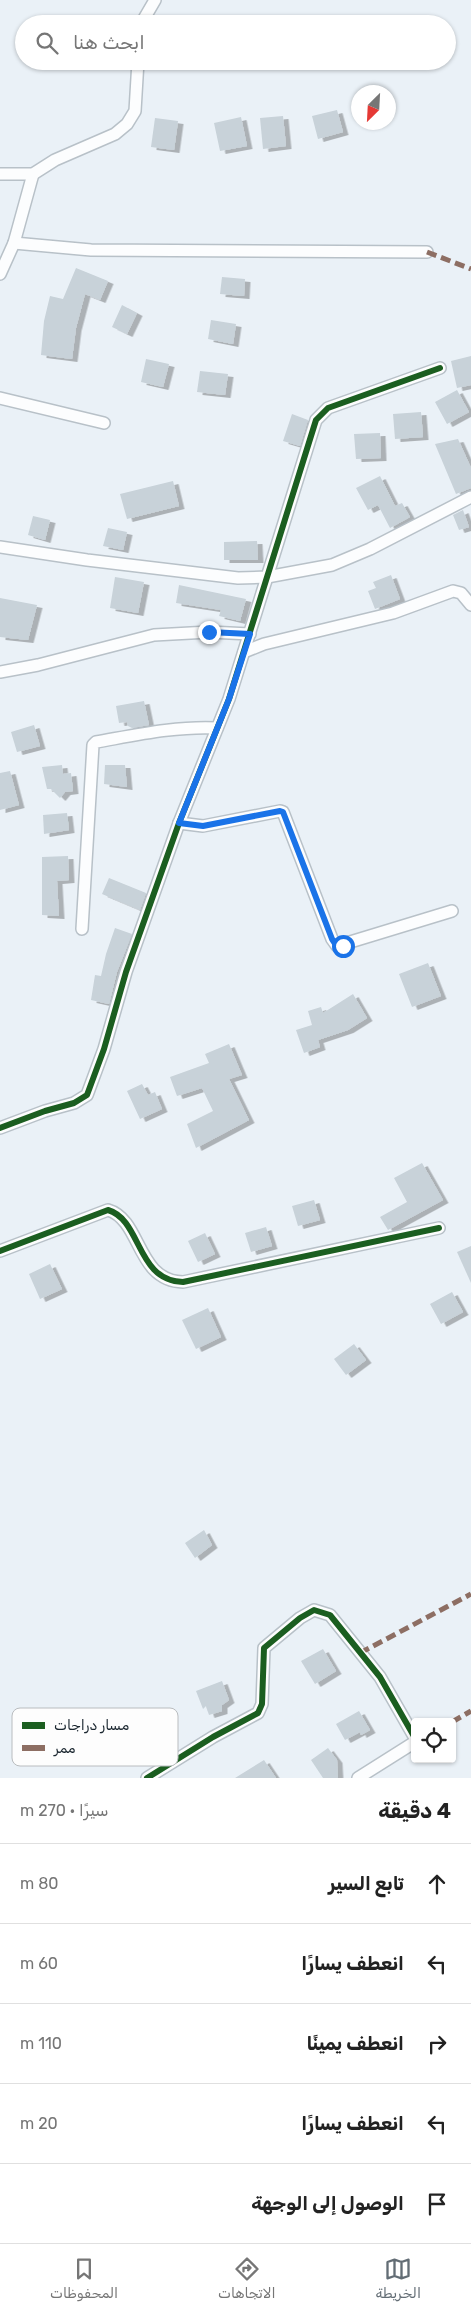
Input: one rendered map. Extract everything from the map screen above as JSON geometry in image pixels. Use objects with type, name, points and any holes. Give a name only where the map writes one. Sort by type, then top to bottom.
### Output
[{"type":"street","points":[[146,15],[155,0]]},
{"type":"street","points":[[0,174],[33,174],[55,160],[114,134],[127,124],[135,111],[137,70]]},
{"type":"street","points":[[0,274],[14,243],[33,174]]},
{"type":"street","points":[[14,243],[91,250],[427,252]]},
{"type":"street","points":[[0,1128],[45,1111],[74,1103],[87,1095],[104,1048],[126,972],[179,823],[217,728],[244,652],[313,428],[320,415],[328,408],[440,368]]},
{"type":"street","points":[[0,398],[104,423]]},
{"type":"street","points":[[0,547],[87,560],[238,578],[268,577],[332,565],[370,549],[471,497]]},
{"type":"street","points":[[244,652],[264,644],[393,613],[453,591],[462,593],[471,606]]},
{"type":"street","points":[[0,672],[38,665],[154,635],[209,632],[250,634]]},
{"type":"street","points":[[82,928],[93,745],[96,742],[154,732],[199,727],[217,728]]},
{"type":"street","points":[[179,823],[203,826],[280,811],[283,812],[332,939],[338,946],[452,911]]},
{"type":"street","points":[[0,1251],[108,1210],[120,1217],[158,1276],[170,1282],[183,1282],[439,1228]]},
{"type":"street","points":[[178,1758],[258,1713],[262,1704],[264,1648],[300,1618],[314,1610],[330,1615],[380,1677],[411,1733]]},
{"type":"street","points":[[364,1776],[411,1743]]},
{"type":"street","points":[[146,1778],[166,1766]]},
{"type":"building","points":[[337,110],[343,132],[318,139],[312,116]]},
{"type":"building","points":[[283,116],[286,146],[263,149],[260,118]]},
{"type":"building","points":[[241,117],[247,146],[220,151],[214,123]]},
{"type":"building","points":[[155,118],[178,121],[174,150],[151,147]]},
{"type":"building","points":[[76,268],[108,281],[100,300],[85,294],[76,328],[72,359],[41,355],[44,321],[50,296],[63,299]]},
{"type":"building","points":[[222,277],[245,279],[244,296],[220,294]]},
{"type":"building","points":[[122,305],[137,313],[127,334],[112,327]]},
{"type":"building","points":[[211,320],[236,324],[233,344],[208,339]]},
{"type":"building","points":[[471,356],[471,385],[457,388],[451,361]]},
{"type":"building","points":[[146,359],[169,364],[163,387],[141,382]]},
{"type":"building","points":[[200,371],[228,374],[225,395],[197,392]]},
{"type":"building","points":[[457,390],[469,412],[447,424],[435,402]]},
{"type":"building","points":[[421,412],[423,437],[395,439],[393,414]]},
{"type":"building","points":[[292,414],[308,420],[300,446],[283,441]]},
{"type":"building","points":[[380,433],[381,458],[356,459],[354,434]]},
{"type":"building","points":[[458,439],[471,468],[471,488],[456,494],[435,444]]},
{"type":"building","points":[[380,476],[395,506],[402,503],[410,517],[390,528],[378,505],[368,510],[356,488]]},
{"type":"building","points":[[173,481],[179,506],[127,519],[120,494]]},
{"type":"building","points":[[463,510],[469,527],[459,530],[453,515]]},
{"type":"building","points":[[33,516],[50,520],[45,540],[28,535]]},
{"type":"building","points":[[108,528],[127,532],[123,550],[103,546]]},
{"type":"building","points":[[257,541],[258,560],[224,560],[224,542]]},
{"type":"building","points":[[391,575],[400,599],[375,609],[368,591],[376,588],[373,582]]},
{"type":"building","points":[[115,577],[144,582],[138,613],[110,608]]},
{"type":"building","points":[[179,585],[246,599],[240,621],[219,616],[221,610],[176,603]]},
{"type":"building","points":[[0,598],[37,605],[28,640],[0,637]]},
{"type":"building","points":[[144,701],[149,725],[132,728],[128,726],[127,722],[119,723],[116,706]]},
{"type":"building","points":[[34,725],[40,746],[17,752],[11,732]]},
{"type":"building","points":[[62,765],[63,774],[71,773],[73,791],[65,792],[60,798],[51,789],[47,789],[42,767]]},
{"type":"building","points":[[105,765],[125,765],[127,787],[104,784]]},
{"type":"building","points":[[10,771],[19,805],[0,810],[0,773]]},
{"type":"building","points":[[67,813],[69,830],[44,834],[43,815]]},
{"type":"building","points":[[68,856],[69,880],[57,881],[59,916],[42,915],[42,857]]},
{"type":"building","points":[[109,878],[146,893],[140,910],[102,894]]},
{"type":"building","points":[[115,928],[132,934],[117,972],[109,1004],[91,1000],[95,975],[101,976]]},
{"type":"building","points":[[428,963],[441,996],[412,1007],[399,974]]},
{"type":"building","points":[[353,994],[367,1018],[348,1030],[318,1040],[320,1047],[304,1053],[296,1030],[312,1025],[308,1011],[321,1007],[323,1013]]},
{"type":"building","points":[[229,1044],[242,1075],[229,1079],[249,1120],[196,1148],[187,1124],[213,1111],[202,1088],[177,1096],[170,1077],[209,1063],[205,1054]]},
{"type":"building","points":[[142,1084],[148,1095],[155,1092],[162,1109],[140,1119],[127,1091]]},
{"type":"building","points":[[422,1163],[443,1200],[388,1230],[380,1217],[407,1202],[394,1178]]},
{"type":"building","points":[[314,1200],[320,1220],[298,1226],[292,1206]]},
{"type":"building","points":[[266,1227],[272,1246],[251,1252],[245,1233]]},
{"type":"building","points":[[205,1233],[215,1254],[198,1262],[188,1241]]},
{"type":"building","points":[[471,1246],[471,1283],[457,1252]]},
{"type":"building","points":[[50,1264],[62,1289],[40,1299],[29,1274]]},
{"type":"building","points":[[452,1292],[463,1312],[441,1324],[430,1304]]},
{"type":"building","points":[[208,1308],[221,1337],[196,1349],[182,1320]]},
{"type":"building","points":[[354,1344],[366,1360],[346,1375],[334,1359]]},
{"type":"building","points":[[204,1530],[212,1545],[195,1558],[185,1543]]},
{"type":"building","points":[[323,1649],[336,1671],[315,1684],[301,1661]]},
{"type":"building","points":[[222,1681],[229,1700],[222,1705],[222,1711],[209,1715],[206,1706],[203,1709],[196,1691]]},
{"type":"building","points":[[359,1711],[370,1730],[361,1735],[360,1732],[345,1740],[336,1724]]},
{"type":"building","points":[[328,1748],[337,1760],[338,1778],[323,1778],[311,1760]]},
{"type":"building","points":[[264,1760],[276,1778],[235,1778]]},
{"type":"marked path","points":[[427,252],[471,269]]},
{"type":"marked path","points":[[360,1653],[471,1594]]},
{"type":"marked path","points":[[456,1720],[471,1711]]},
{"type":"cycle path","points":[[0,1128],[45,1111],[74,1103],[87,1095],[104,1049],[126,972],[179,823],[229,699],[316,420],[328,408],[440,368]]},
{"type":"cycle path","points":[[0,1251],[108,1210],[119,1216],[127,1225],[156,1272],[168,1279],[183,1282],[439,1228]]},
{"type":"cycle path","points":[[178,1759],[213,1737],[258,1713],[262,1704],[264,1648],[300,1618],[314,1610],[330,1615],[380,1677],[411,1731]]},
{"type":"cycle path","points":[[147,1778],[166,1766]]},
{"type":"route","points":[[209,632],[250,634],[229,699],[179,823],[203,826],[280,811],[283,812],[332,939],[336,945],[343,946]]}]
